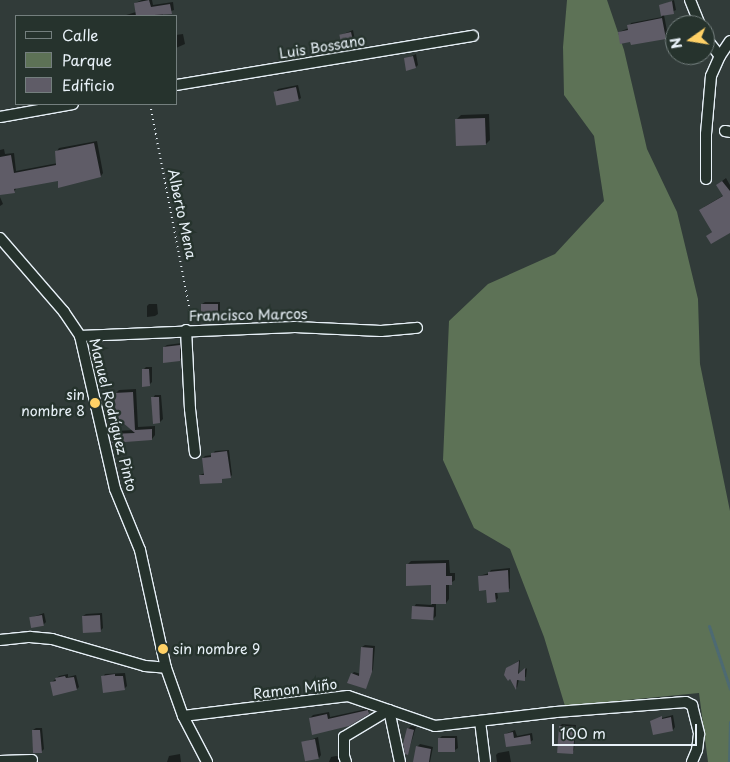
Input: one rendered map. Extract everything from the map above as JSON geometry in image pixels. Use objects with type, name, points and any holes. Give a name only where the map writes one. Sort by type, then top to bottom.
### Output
[{"type":"street","points":[[690,0],[696,15]]},
{"type":"street","name":"Luis Bossano","points":[[178,85],[473,36]]},
{"type":"street","points":[[706,179],[706,134],[711,76],[720,56],[730,41]]},
{"type":"street","points":[[715,50],[720,56]]},
{"type":"street","points":[[0,118],[68,105]]},
{"type":"street","name":"Manuel Rodríguez Pinto","points":[[0,238],[64,312],[80,336],[115,489],[140,550],[166,668],[183,716],[207,762]]},
{"type":"street","name":"Francisco Marcos","points":[[80,336],[296,327],[381,331],[417,328]]},
{"type":"street","points":[[190,330],[190,410],[196,453]]},
{"type":"street","points":[[0,640],[52,639],[145,666],[166,668]]},
{"type":"street","name":"Ramon Miño","points":[[183,716],[348,696],[435,726],[556,712],[686,702],[692,705],[699,734],[697,750],[692,762]]},
{"type":"street","points":[[346,762],[344,756],[344,737],[389,710],[400,762]]},
{"type":"street","points":[[480,721],[485,762]]},
{"type":"street","points":[[0,761],[32,760]]},
{"type":"path","name":"Alberto Mena","points":[[150,105],[190,330]]},
{"type":"green space","points":[[567,0],[607,0],[624,50],[647,149],[677,212],[698,299],[700,364],[730,511],[730,762],[708,762],[699,693],[565,706],[544,637],[510,549],[474,528],[443,460],[449,321],[488,284],[555,254],[604,201],[594,136],[564,95],[563,47]]},
{"type":"building","points":[[149,0],[151,7],[170,4],[172,14],[136,15],[134,3]]},
{"type":"building","points":[[672,1],[674,14],[661,16],[659,5]]},
{"type":"building","points":[[662,18],[665,39],[631,45],[630,42],[620,44],[618,32],[628,30],[627,25]]},
{"type":"building","points":[[351,32],[354,45],[342,47],[339,35]]},
{"type":"building","points":[[413,56],[416,68],[406,71],[404,58]]},
{"type":"building","points":[[296,87],[299,101],[276,105],[274,92]]},
{"type":"building","points":[[485,118],[486,145],[456,146],[455,119]]},
{"type":"building","points":[[94,143],[101,177],[58,188],[58,181],[14,189],[15,193],[0,195],[0,157],[11,155],[14,173],[56,165],[55,151]]},
{"type":"building","points":[[722,181],[730,191],[730,233],[711,244],[706,236],[712,232],[699,210],[723,196],[716,185]]},
{"type":"building","points":[[201,304],[218,304],[218,318],[201,318]]},
{"type":"building","points":[[180,345],[180,361],[163,363],[163,347]]},
{"type":"building","points":[[142,369],[149,369],[150,386],[142,387]]},
{"type":"building","points":[[133,392],[135,430],[152,429],[152,440],[112,443],[111,434],[135,433],[116,417],[114,393]]},
{"type":"building","points":[[151,397],[159,397],[160,423],[153,424]]},
{"type":"building","points":[[227,451],[231,478],[222,479],[222,483],[200,484],[199,475],[204,475],[202,458],[211,457],[211,453]]},
{"type":"building","points":[[446,563],[446,576],[452,576],[452,585],[446,585],[446,604],[431,604],[431,585],[406,586],[406,564]]},
{"type":"building","points":[[508,570],[509,592],[495,593],[496,602],[487,603],[486,590],[479,591],[478,576],[488,575],[488,572]]},
{"type":"building","points":[[412,606],[434,607],[433,620],[411,619]]},
{"type":"building","points":[[42,615],[44,626],[31,628],[29,617]]},
{"type":"building","points":[[100,615],[101,632],[83,633],[82,616]]},
{"type":"building","points":[[361,647],[373,648],[372,672],[366,689],[347,683],[351,673],[359,676]]},
{"type":"building","points":[[519,661],[518,674],[525,668],[525,681],[517,680],[516,690],[510,679],[508,681],[504,675],[506,668]]},
{"type":"building","points":[[115,674],[115,676],[123,676],[125,690],[103,693],[101,676]]},
{"type":"building","points":[[65,676],[66,678],[74,677],[77,690],[53,696],[50,682],[56,681],[55,678]]},
{"type":"building","points":[[368,710],[369,714],[349,726],[312,735],[309,718],[327,714],[328,719]]},
{"type":"building","points":[[662,716],[662,719],[671,717],[673,731],[653,735],[650,721]]},
{"type":"building","points":[[559,726],[575,727],[573,754],[557,753]]},
{"type":"building","points":[[407,728],[414,730],[408,755],[405,754],[403,744]]},
{"type":"building","points":[[32,730],[40,730],[42,753],[33,753]]},
{"type":"building","points":[[513,732],[514,738],[530,735],[531,744],[506,747],[504,734]]},
{"type":"building","points":[[438,738],[455,738],[455,752],[438,752]]},
{"type":"building","points":[[315,739],[319,759],[305,761],[301,742]]},
{"type":"building","points":[[416,746],[431,749],[429,762],[413,762]]},
{"type":"waterway","points":[[709,626],[730,689]]},
{"type":"waterway","points":[[729,762],[730,722]]},
{"type":"place","name":"sin nombre 8","points":[[95,403]]},
{"type":"place","name":"sin nombre 9","points":[[163,649]]}]
